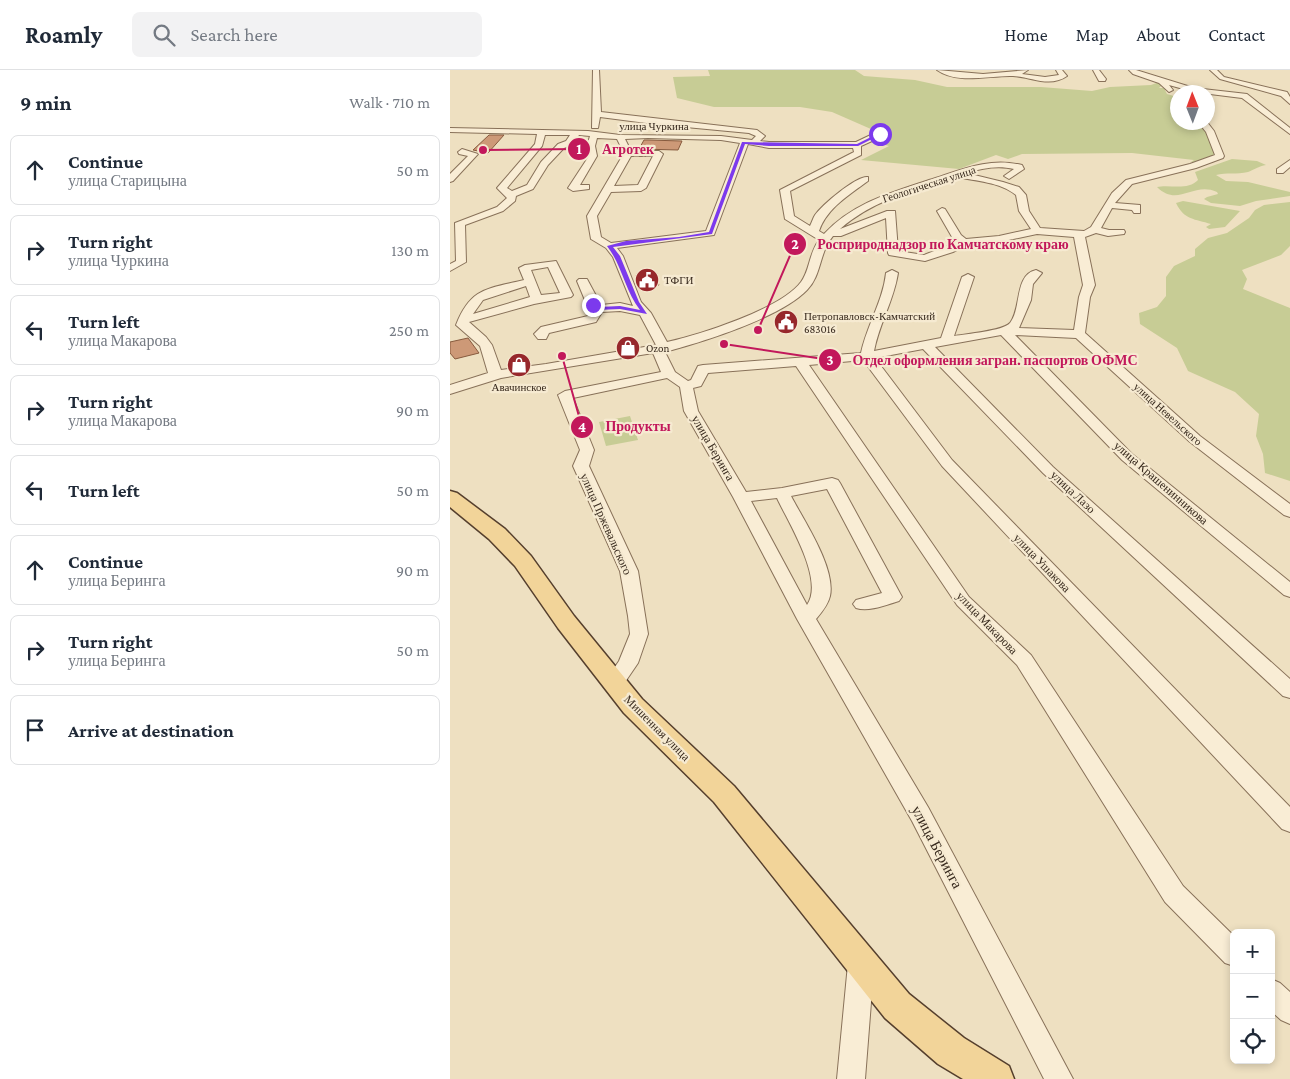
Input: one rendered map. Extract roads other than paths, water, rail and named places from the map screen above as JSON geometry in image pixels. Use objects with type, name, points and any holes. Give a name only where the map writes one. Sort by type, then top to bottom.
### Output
[{"type":"main road","name":"Мишенная улица","points":[[450,497],[497,534],[524,561],[566,622],[633,706],[724,794],[897,1006],[922,1028],[967,1062],[996,1079]]},
{"type":"street","points":[[586,187],[573,188],[593,156],[591,134],[595,128],[597,114],[596,70]]},
{"type":"street","points":[[940,70],[950,74],[968,76],[1014,74],[1025,70]]},
{"type":"street","points":[[995,70],[1049,79],[1061,73]]},
{"type":"street","points":[[1096,70],[1102,80]]},
{"type":"street","points":[[1132,70],[1135,73],[1158,76],[1194,90],[1242,95]]},
{"type":"street","points":[[1204,70],[1222,78],[1284,94],[1290,102]]},
{"type":"street","points":[[1212,73],[1253,101],[1290,132]]},
{"type":"street","points":[[1158,76],[1170,92]]},
{"type":"street","points":[[1254,84],[1282,100]]},
{"type":"street","points":[[597,114],[654,122],[757,132],[761,136],[757,141]]},
{"type":"street","points":[[1280,123],[1290,119]]},
{"type":"street","name":"улица Чуркина","points":[[450,130],[576,133],[620,138],[700,137],[744,143],[757,141],[769,145],[858,145]]},
{"type":"street","points":[[880,134],[858,145],[858,153],[785,190],[789,217],[825,239],[891,213],[893,253],[925,258],[949,250],[964,242],[999,239],[1037,231],[1087,234],[1095,229],[1115,195],[1129,182],[1193,166],[1220,156],[1209,130]]},
{"type":"street","points":[[511,195],[502,188],[538,144],[542,132]]},
{"type":"street","points":[[511,195],[530,186],[544,164],[561,146],[569,143],[576,133]]},
{"type":"street","points":[[620,138],[628,153]]},
{"type":"street","points":[[757,141],[833,139]]},
{"type":"street","points":[[628,153],[592,216],[596,239],[610,246],[626,242],[679,238],[710,233],[744,143]]},
{"type":"street","points":[[450,179],[474,154],[462,152]]},
{"type":"street","points":[[608,189],[641,188],[659,154],[628,153]]},
{"type":"street","points":[[1280,171],[1290,163]]},
{"type":"street","name":"Геологическая улица","points":[[450,390],[495,376],[661,348],[715,332],[767,312],[807,285],[813,273],[815,251],[844,221],[873,202],[956,174],[993,164],[1019,167],[1020,169],[1009,176]]},
{"type":"street","points":[[956,174],[1008,186],[1018,191],[1022,197],[1022,206],[1025,214],[1037,231]]},
{"type":"street","points":[[813,232],[819,216],[843,194],[866,179]]},
{"type":"street","points":[[450,268],[461,262],[460,223],[500,209],[512,199],[511,195]]},
{"type":"street","points":[[1107,208],[1136,214]]},
{"type":"street","points":[[942,211],[957,237],[964,242]]},
{"type":"street","points":[[1095,229],[1108,233],[1120,232]]},
{"type":"street","points":[[677,379],[696,383],[703,370],[867,356],[1004,331],[1079,334],[1082,322],[1083,294],[1089,285],[1079,235]]},
{"type":"street","name":"улица Беринга","points":[[610,246],[618,256],[636,303],[645,313],[692,411],[741,497],[806,619],[920,814],[1059,1079]]},
{"type":"street","points":[[464,320],[537,299],[524,268],[552,263],[567,295],[528,302]]},
{"type":"street","points":[[867,356],[871,334],[890,289],[892,273]]},
{"type":"street","points":[[1004,331],[1015,325],[1025,300],[1027,283],[1036,273]]},
{"type":"street","points":[[946,341],[968,278]]},
{"type":"street","points":[[583,280],[593,305],[598,309],[620,308],[645,313]]},
{"type":"street","points":[[495,376],[493,360],[487,343],[473,331],[462,325],[476,299],[492,291],[507,289],[530,282]]},
{"type":"street","points":[[542,336],[540,334],[545,330],[592,319],[598,309]]},
{"type":"street","name":"улица Крашенинникова","points":[[1004,331],[1127,457],[1290,591]]},
{"type":"street","name":"улица Невельского","points":[[1079,334],[1194,439],[1290,512]]},
{"type":"street","name":"улица Лазо","points":[[926,345],[1048,470],[1290,691]]},
{"type":"street","name":"улица Ушакова","points":[[867,356],[947,463],[966,484],[1290,822]]},
{"type":"street","name":"улица Макарова","points":[[801,363],[963,601],[1024,660],[1174,894],[1230,950]]},
{"type":"street","name":"улица Пржевальского","points":[[614,683],[628,663],[639,634],[637,616],[629,571],[610,533],[591,486],[580,466],[587,450],[565,395],[677,379]]},
{"type":"street","points":[[741,497],[782,493],[832,483],[893,597],[862,604]]},
{"type":"street","points":[[782,493],[817,568],[822,583],[821,599],[806,619]]},
{"type":"street","points":[[851,1079],[861,964]]},
{"type":"street","points":[[1275,996],[1290,1011]]},
{"type":"place","name":"Агротек","points":[[483,150]]},
{"type":"place","name":"ТФГИ","points":[[647,280]]},
{"type":"place","name":"Петропавловск-Камчатский 683016","points":[[786,322]]},
{"type":"place","name":"Росприроднадзор по Камчатскому краю","points":[[758,330]]},
{"type":"place","name":"Отдел оформления загран. паспортов ОФМС","points":[[724,344]]},
{"type":"place","name":"Ozon","points":[[628,348]]},
{"type":"place","name":"Продукты","points":[[562,356]]},
{"type":"place","name":"Авачинское","points":[[519,365]]}]
